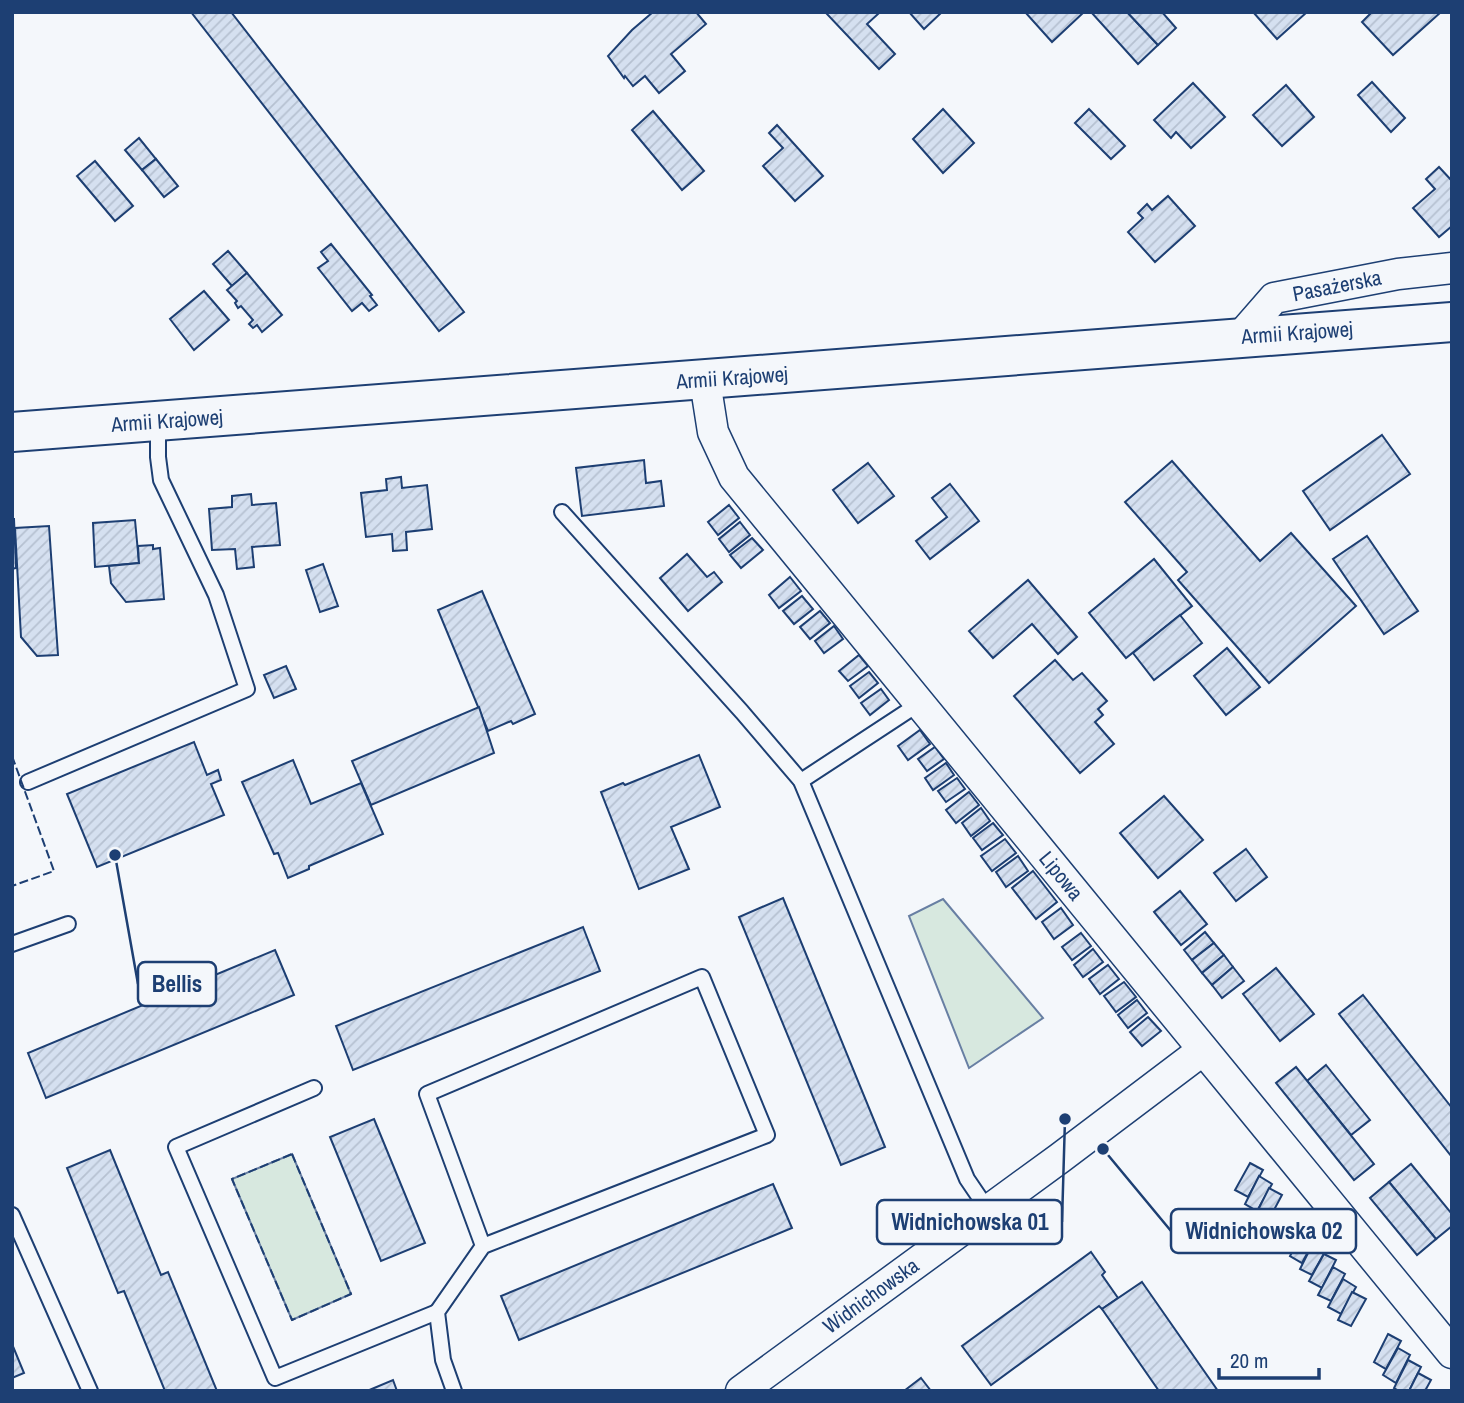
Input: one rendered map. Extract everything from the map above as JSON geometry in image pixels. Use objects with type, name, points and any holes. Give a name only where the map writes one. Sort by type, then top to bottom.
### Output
[{"type":"main road","name":"Armii Krajowej","points":[[12,432],[1452,322]]},
{"type":"street","name":"Pasażerska","points":[[1240,337],[1274,298],[1398,274],[1452,268]]},
{"type":"street","name":"Lipowa","points":[[705,381],[713,432],[734,477],[1452,1353]]},
{"type":"street","name":"Widnichowska","points":[[741,1391],[1203,1051]]},
{"type":"lane","points":[[29,782],[247,690],[216,595],[161,480],[158,422]]},
{"type":"lane","points":[[562,512],[743,712],[801,781],[967,1178],[988,1210]]},
{"type":"lane","points":[[801,781],[920,702]]},
{"type":"lane","points":[[12,944],[68,924]]},
{"type":"lane","points":[[314,1088],[176,1147],[275,1378],[438,1312],[483,1247],[767,1135],[702,977],[427,1094],[483,1247]]},
{"type":"lane","points":[[12,1216],[90,1391]]},
{"type":"lane","points":[[438,1312],[443,1360],[454,1391]]},
{"type":"shaded area","points":[[943,899],[1043,1018],[969,1068],[909,916]]},
{"type":"shaded area","points":[[292,1154],[351,1294],[292,1320],[232,1179]]},
{"type":"building","points":[[191,12],[231,12],[464,312],[439,331]]},
{"type":"building","points":[[653,12],[696,12],[706,24],[671,54],[685,71],[659,93],[645,76],[633,86],[608,56]]},
{"type":"building","points":[[909,12],[942,12],[924,29]]},
{"type":"building","points":[[1025,12],[1084,12],[1052,42]]},
{"type":"building","points":[[1091,12],[1127,12],[1158,45],[1138,64]]},
{"type":"building","points":[[1127,12],[1162,12],[1176,28],[1158,45]]},
{"type":"building","points":[[1253,12],[1307,12],[1277,39]]},
{"type":"building","points":[[1372,12],[1441,12],[1393,55],[1362,22]]},
{"type":"building","points":[[826,13],[878,14],[867,24],[895,54],[879,69]]},
{"type":"building","points":[[1372,82],[1405,118],[1391,132],[1358,95]]},
{"type":"building","points":[[1193,83],[1225,117],[1191,148],[1176,132],[1171,138],[1154,120]]},
{"type":"building","points":[[1286,85],[1314,117],[1282,146],[1253,115]]},
{"type":"building","points":[[943,109],[974,143],[943,173],[913,139]]},
{"type":"building","points":[[1089,109],[1125,146],[1111,159],[1075,123]]},
{"type":"building","points":[[653,111],[704,171],[682,190],[632,130]]},
{"type":"building","points":[[777,125],[823,176],[795,201],[763,166],[783,148],[769,133]]},
{"type":"building","points":[[139,138],[156,159],[142,170],[125,150]]},
{"type":"building","points":[[156,159],[178,186],[164,197],[142,170]]},
{"type":"building","points":[[95,161],[133,206],[115,221],[77,176]]},
{"type":"building","points":[[1439,167],[1452,181],[1452,226],[1439,237],[1413,208],[1435,189],[1426,179]]},
{"type":"building","points":[[1168,196],[1195,226],[1155,262],[1128,232],[1143,218],[1138,213],[1147,204],[1152,210]]},
{"type":"building","points":[[331,244],[372,295],[370,296],[377,305],[369,311],[362,303],[352,311],[318,268],[328,261],[321,252]]},
{"type":"building","points":[[228,251],[247,273],[232,286],[213,264]]},
{"type":"building","points":[[247,273],[282,315],[262,332],[257,325],[253,328],[249,324],[253,320],[241,306],[238,308],[235,303],[237,301],[227,290]]},
{"type":"building","points":[[204,291],[229,320],[194,350],[170,319]]},
{"type":"building","points":[[1382,435],[1410,474],[1330,530],[1303,491]]},
{"type":"building","points":[[644,460],[646,483],[661,481],[664,506],[582,516],[576,468]]},
{"type":"building","points":[[1172,461],[1260,561],[1291,533],[1356,606],[1269,683],[1178,580],[1187,572],[1125,502]]},
{"type":"building","points":[[868,463],[894,496],[858,523],[833,490]]},
{"type":"building","points":[[401,477],[402,488],[427,485],[432,529],[406,532],[407,550],[393,551],[392,534],[366,537],[361,493],[387,490],[386,479]]},
{"type":"building","points":[[950,484],[979,521],[930,559],[916,541],[947,517],[932,498]]},
{"type":"building","points":[[251,494],[252,505],[276,503],[280,545],[252,547],[254,567],[237,569],[235,549],[212,550],[209,509],[232,507],[232,496]]},
{"type":"building","points":[[729,505],[739,518],[718,535],[708,522]]},
{"type":"building","points":[[12,519],[16,568],[12,569]]},
{"type":"building","points":[[135,520],[139,563],[95,567],[93,523]]},
{"type":"building","points":[[740,522],[750,535],[729,552],[719,539]]},
{"type":"building","points":[[49,526],[58,655],[37,656],[21,637],[15,528]]},
{"type":"building","points":[[1367,536],[1418,611],[1384,634],[1333,559]]},
{"type":"building","points":[[752,538],[763,550],[741,568],[730,555]]},
{"type":"building","points":[[153,545],[153,549],[160,548],[164,599],[126,602],[111,583],[109,566],[139,563],[138,546]]},
{"type":"building","points":[[687,554],[707,577],[714,572],[722,582],[688,611],[660,578]]},
{"type":"building","points":[[1154,559],[1192,606],[1126,658],[1089,613]]},
{"type":"building","points":[[323,564],[338,606],[320,612],[306,570]]},
{"type":"building","points":[[790,577],[801,591],[779,608],[769,595]]},
{"type":"building","points":[[1028,580],[1077,637],[1058,654],[1032,624],[993,658],[969,631]]},
{"type":"building","points":[[482,591],[535,714],[488,731],[438,610]]},
{"type":"building","points":[[802,596],[813,609],[794,624],[783,611]]},
{"type":"building","points":[[820,611],[830,623],[810,639],[800,627]]},
{"type":"building","points":[[1180,615],[1202,643],[1154,680],[1133,653]]},
{"type":"building","points":[[834,626],[843,639],[824,653],[815,641]]},
{"type":"building","points":[[1227,648],[1260,687],[1226,715],[1194,676]]},
{"type":"building","points":[[859,655],[868,666],[848,681],[839,671]]},
{"type":"building","points":[[1055,660],[1073,680],[1082,673],[1107,701],[1098,709],[1103,715],[1095,722],[1114,744],[1080,773],[1014,696]]},
{"type":"building","points":[[286,666],[296,689],[274,698],[264,675]]},
{"type":"building","points":[[869,672],[878,683],[859,698],[850,686]]},
{"type":"building","points":[[881,689],[889,700],[870,715],[861,703]]},
{"type":"building","points":[[479,707],[494,753],[371,805],[352,761]]},
{"type":"building","points":[[920,730],[930,744],[908,760],[898,746]]},
{"type":"building","points":[[194,742],[207,775],[218,770],[221,780],[211,784],[224,815],[97,867],[67,794]]},
{"type":"building","points":[[935,747],[944,759],[927,771],[918,759]]},
{"type":"building","points":[[699,755],[720,807],[671,827],[689,869],[639,889],[601,792]]},
{"type":"building","points":[[293,760],[311,804],[361,783],[383,834],[288,878],[278,853],[274,854],[242,782]]},
{"type":"building","points":[[946,763],[954,775],[933,790],[925,778]]},
{"type":"building","points":[[957,778],[965,789],[946,802],[938,791]]},
{"type":"building","points":[[969,792],[979,805],[956,823],[946,810]]},
{"type":"building","points":[[1164,796],[1203,840],[1158,878],[1120,833]]},
{"type":"building","points":[[981,808],[990,821],[971,836],[962,823]]},
{"type":"building","points":[[993,823],[1003,835],[982,850],[973,838]]},
{"type":"building","points":[[1005,839],[1016,853],[992,871],[981,856]]},
{"type":"building","points":[[1246,849],[1267,877],[1236,901],[1214,873]]},
{"type":"building","points":[[1018,856],[1028,871],[1006,887],[996,872]]},
{"type":"building","points":[[1033,871],[1057,902],[1036,919],[1012,888]]},
{"type":"building","points":[[1180,891],[1207,924],[1181,945],[1154,912]]},
{"type":"building","points":[[783,898],[885,1147],[841,1165],[739,917]]},
{"type":"building","points":[[1061,908],[1073,925],[1054,939],[1042,922]]},
{"type":"building","points":[[583,927],[600,971],[353,1070],[336,1026]]},
{"type":"building","points":[[1205,932],[1214,943],[1192,960],[1184,950]]},
{"type":"building","points":[[1081,933],[1091,946],[1072,960],[1062,947]]},
{"type":"building","points":[[1214,943],[1224,955],[1202,973],[1192,960]]},
{"type":"building","points":[[1093,949],[1103,962],[1083,977],[1074,965]]},
{"type":"building","points":[[275,950],[294,995],[46,1098],[28,1053]]},
{"type":"building","points":[[1224,955],[1233,967],[1212,985],[1202,973]]},
{"type":"building","points":[[1108,965],[1119,979],[1100,994],[1089,979]]},
{"type":"building","points":[[1233,967],[1244,981],[1222,998],[1212,985]]},
{"type":"building","points":[[1276,968],[1314,1014],[1280,1041],[1243,994]]},
{"type":"building","points":[[1124,982],[1136,997],[1116,1012],[1104,996]]},
{"type":"building","points":[[1363,995],[1452,1108],[1452,1157],[1339,1014]]},
{"type":"building","points":[[1137,1000],[1147,1013],[1128,1028],[1118,1015]]},
{"type":"building","points":[[1148,1017],[1161,1031],[1142,1046],[1130,1032]]},
{"type":"building","points":[[1326,1065],[1370,1120],[1351,1135],[1307,1081]]},
{"type":"building","points":[[1296,1067],[1374,1164],[1354,1180],[1276,1083]]},
{"type":"building","points":[[374,1119],[425,1243],[381,1261],[330,1137]]},
{"type":"building","points":[[110,1150],[161,1275],[168,1272],[217,1391],[165,1391],[124,1291],[118,1293],[67,1168]]},
{"type":"building","points":[[1250,1163],[1263,1170],[1248,1197],[1235,1190]]},
{"type":"building","points":[[1411,1164],[1452,1214],[1452,1226],[1436,1239],[1389,1182]]},
{"type":"building","points":[[1259,1176],[1272,1184],[1257,1211],[1245,1204]]},
{"type":"building","points":[[1389,1182],[1436,1239],[1417,1255],[1370,1198]]},
{"type":"building","points":[[773,1184],[792,1228],[519,1340],[501,1296]]},
{"type":"building","points":[[1269,1188],[1282,1195],[1267,1223],[1255,1216]]},
{"type":"building","points":[[1304,1229],[1317,1235],[1302,1263],[1290,1256]]},
{"type":"building","points":[[1314,1241],[1327,1248],[1312,1275],[1300,1269]]},
{"type":"building","points":[[1091,1252],[1105,1272],[1102,1275],[1118,1298],[1102,1309],[1099,1306],[991,1385],[962,1346]]},
{"type":"building","points":[[1324,1254],[1336,1260],[1322,1288],[1309,1281]]},
{"type":"building","points":[[1333,1267],[1345,1274],[1331,1301],[1318,1295]]},
{"type":"building","points":[[1343,1279],[1356,1287],[1341,1314],[1328,1307]]},
{"type":"building","points":[[1142,1282],[1218,1391],[1159,1391],[1102,1309]]},
{"type":"building","points":[[1352,1292],[1366,1299],[1351,1326],[1338,1320]]},
{"type":"building","points":[[1388,1334],[1401,1341],[1386,1369],[1374,1362]]},
{"type":"building","points":[[12,1344],[24,1373],[12,1378]]},
{"type":"building","points":[[1398,1348],[1410,1355],[1396,1383],[1383,1375]]},
{"type":"building","points":[[1408,1360],[1421,1367],[1409,1391],[1399,1391],[1394,1388]]},
{"type":"building","points":[[1418,1373],[1431,1380],[1425,1391],[1409,1391]]},
{"type":"building","points":[[921,1378],[931,1391],[904,1391]]},
{"type":"building","points":[[393,1380],[397,1391],[367,1391]]},
{"type":"fence","points":[[12,756],[54,871],[12,886]]},
{"type":"fence","points":[[292,1154],[351,1294],[292,1320],[232,1179],[292,1154]]},
{"type":"place","name":"Bellis","points":[[115,855]]},
{"type":"place","name":"Widnichowska 01","points":[[1065,1119]]},
{"type":"place","name":"Widnichowska 02","points":[[1103,1149]]}]
